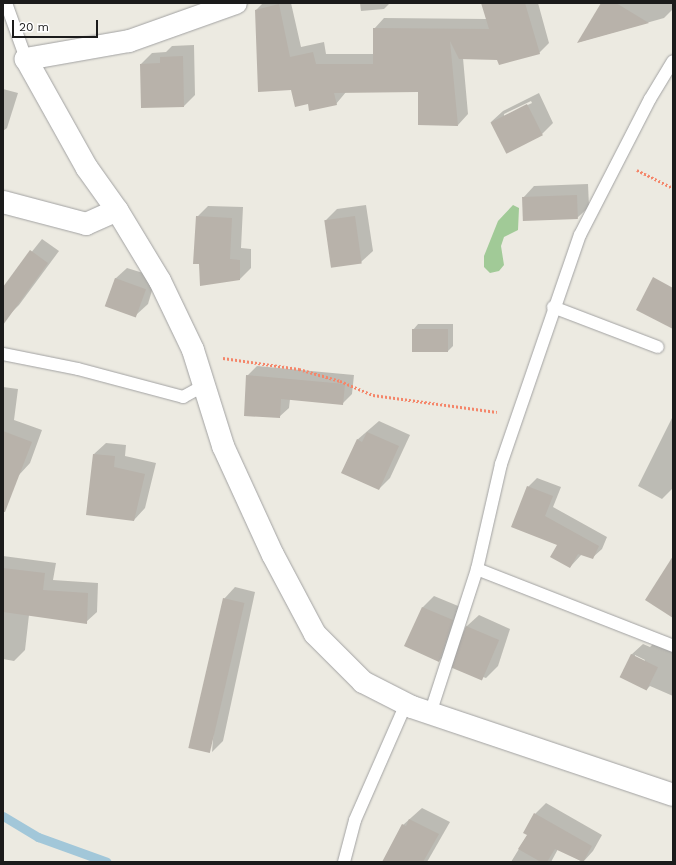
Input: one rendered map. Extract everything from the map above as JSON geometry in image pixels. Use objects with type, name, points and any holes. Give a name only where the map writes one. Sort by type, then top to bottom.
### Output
[{"type":"street","points":[[236,3],[129,41],[26,59],[87,168],[117,210],[160,281],[205,385],[223,446],[273,555],[315,634],[363,682],[406,704],[430,714],[673,795]]},
{"type":"street","points":[[3,202],[86,224],[117,210]]},
{"type":"lane","points":[[6,3],[26,59]]},
{"type":"lane","points":[[430,714],[477,569],[501,464],[520,416],[553,307],[580,235],[650,99],[673,61]]},
{"type":"lane","points":[[553,307],[658,347]]},
{"type":"lane","points":[[3,354],[78,369],[182,397],[205,385]]},
{"type":"lane","points":[[477,569],[673,646]]},
{"type":"lane","points":[[344,862],[355,820],[406,704]]},
{"type":"path","points":[[619,161],[673,188]]},
{"type":"path","points":[[196,362],[225,358],[251,361],[299,369],[340,381],[373,395],[520,416]]},
{"type":"green space","points":[[513,205],[519,208],[518,230],[504,237],[501,246],[504,265],[499,271],[490,273],[484,267],[484,256],[498,221]]},
{"type":"building","points":[[481,3],[525,3],[540,54],[499,65],[497,60],[459,59],[450,41],[458,126],[418,125],[418,92],[334,93],[337,105],[309,111],[308,104],[295,107],[291,90],[258,92],[255,10],[279,4],[290,57],[313,52],[316,64],[373,64],[373,28],[489,29]]},
{"type":"building","points":[[601,3],[616,3],[649,23],[577,43]]},
{"type":"building","points":[[183,56],[184,107],[141,108],[140,64],[160,63],[160,57]]},
{"type":"building","points":[[527,104],[543,135],[506,154],[490,123]]},
{"type":"building","points":[[577,195],[578,219],[523,221],[522,197]]},
{"type":"building","points":[[196,216],[232,218],[230,259],[240,260],[240,280],[200,286],[199,264],[193,264]]},
{"type":"building","points":[[355,216],[362,264],[331,268],[324,220]]},
{"type":"building","points":[[30,250],[48,263],[3,325],[3,287]]},
{"type":"building","points":[[653,277],[673,288],[673,329],[636,310]]},
{"type":"building","points":[[115,278],[146,289],[136,317],[105,306]]},
{"type":"building","points":[[412,329],[448,329],[448,352],[412,352]]},
{"type":"building","points":[[246,375],[345,384],[343,405],[281,399],[280,418],[244,416]]},
{"type":"building","points":[[3,431],[32,442],[5,512],[3,512]]},
{"type":"building","points":[[367,432],[399,446],[379,490],[341,473],[357,439],[362,442]]},
{"type":"building","points":[[93,454],[115,456],[114,467],[145,474],[134,521],[86,515]]},
{"type":"building","points":[[527,486],[553,496],[545,516],[599,546],[593,559],[578,554],[570,568],[550,557],[557,545],[511,527]]},
{"type":"building","points":[[673,556],[673,618],[645,600]]},
{"type":"building","points":[[3,568],[45,573],[43,590],[88,593],[87,624],[3,612]]},
{"type":"building","points":[[223,598],[244,603],[210,753],[188,748]]},
{"type":"building","points":[[422,607],[453,620],[439,662],[404,646]]},
{"type":"building","points":[[466,626],[499,640],[482,681],[449,667]]},
{"type":"building","points":[[631,654],[658,667],[647,691],[620,677]]},
{"type":"building","points":[[534,813],[592,846],[583,862],[555,849],[547,862],[541,862],[518,849],[527,835],[523,833]]},
{"type":"building","points":[[409,819],[439,834],[423,862],[382,862],[402,824],[406,826]]},
{"type":"waterway","points":[[3,816],[38,837],[107,862]]}]
